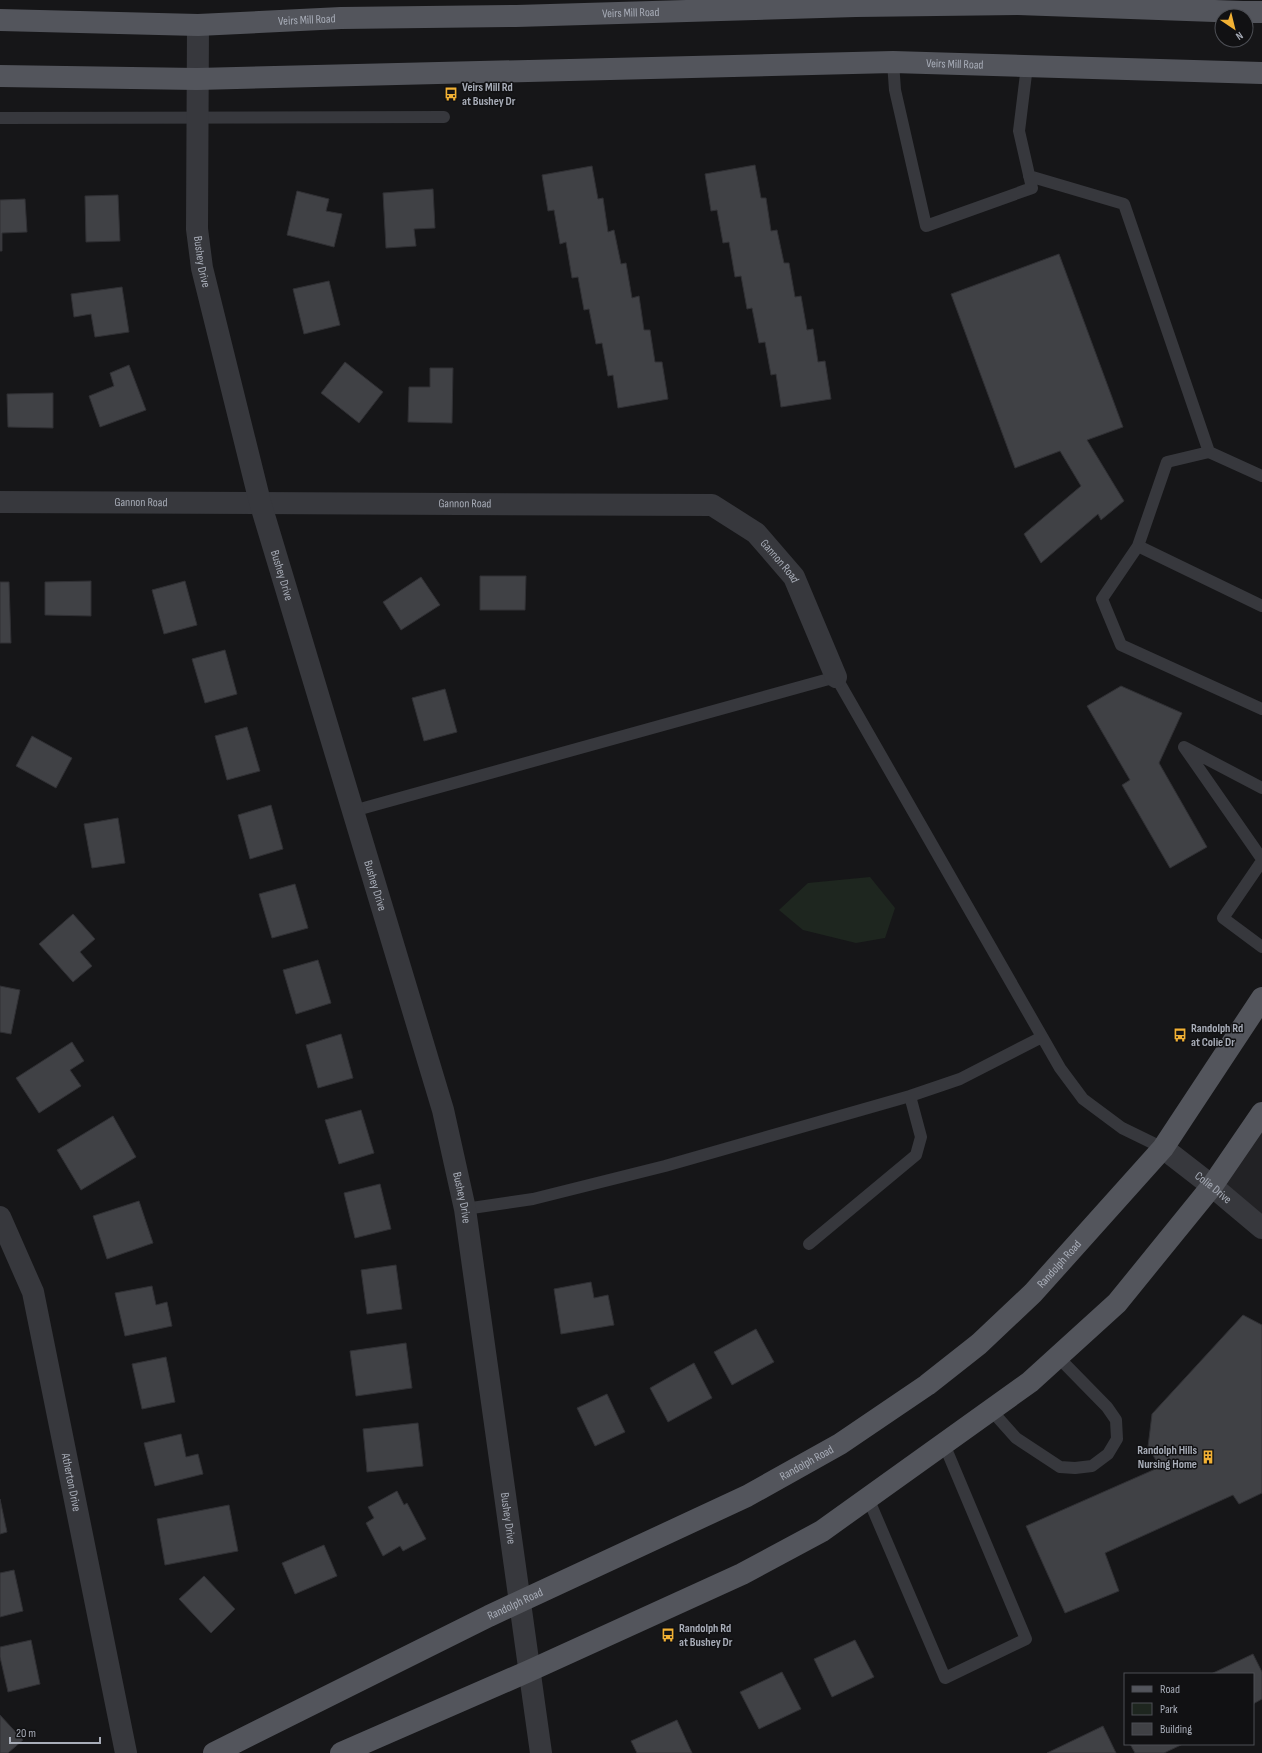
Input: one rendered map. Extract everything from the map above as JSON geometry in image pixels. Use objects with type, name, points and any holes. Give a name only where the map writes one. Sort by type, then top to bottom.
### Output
[{"type":"main road","name":"Veirs Mill Road","points":[[0,20],[198,25],[341,18],[516,16],[856,6],[1018,4],[1262,12]]},
{"type":"main road","name":"Veirs Mill Road","points":[[0,76],[197,79],[893,62],[1262,73]]},
{"type":"main road","name":"Randolph Road","points":[[214,1753],[519,1602],[747,1496],[840,1444],[884,1416],[980,1344],[1034,1293],[1163,1148],[1262,998]]},
{"type":"main road","points":[[341,1753],[529,1671],[742,1574],[822,1530],[868,1498],[1030,1382],[1117,1303],[1212,1186],[1262,1112]]},
{"type":"street","name":"Bushey Drive","points":[[198,25],[197,229],[202,268],[260,502],[443,1110],[465,1209],[541,1753]]},
{"type":"street","name":"Gannon Road","points":[[0,502],[712,504],[756,533],[794,577],[836,677]]},
{"type":"street","name":"Colie Drive","points":[[1163,1148],[1212,1186],[1262,1228]]},
{"type":"street","name":"Atherton Drive","points":[[0,1217],[33,1292],[126,1753]]},
{"type":"lane","points":[[893,62],[895,90],[926,226],[1032,188],[1019,131],[1027,66]]},
{"type":"lane","points":[[0,118],[444,117]]},
{"type":"lane","points":[[1029,176],[1124,204],[1209,452]]},
{"type":"lane","points":[[1262,476],[1209,452],[1167,462],[1138,546],[1102,599],[1121,645],[1262,709]]},
{"type":"lane","points":[[1138,546],[1262,606]]},
{"type":"lane","points":[[353,811],[836,677],[1060,1068],[1083,1099],[1122,1128],[1163,1148]]},
{"type":"lane","points":[[1262,788],[1184,747],[1262,860],[1223,918],[1262,947]]},
{"type":"lane","points":[[465,1209],[533,1199],[665,1166],[910,1096],[960,1079],[1042,1037]]},
{"type":"lane","points":[[809,1244],[916,1155],[921,1137],[910,1096]]},
{"type":"lane","points":[[992,1410],[1016,1438],[1060,1467],[1075,1468],[1092,1466],[1108,1454],[1117,1439],[1116,1420],[1107,1407],[1058,1357]]},
{"type":"lane","points":[[868,1498],[945,1678],[1026,1639],[944,1444]]},
{"type":"shaded area","points":[[1262,1113],[1262,1228],[1212,1186]]},
{"type":"green space","points":[[870,877],[895,908],[885,938],[856,943],[803,930],[779,910],[808,883]]},
{"type":"building","points":[[755,165],[761,198],[766,198],[771,231],[777,230],[784,263],[789,263],[795,297],[801,296],[807,330],[813,329],[818,362],[825,361],[831,399],[781,407],[776,374],[771,375],[765,342],[759,343],[752,308],[747,309],[741,276],[735,277],[729,242],[723,243],[717,210],[711,211],[705,174]]},
{"type":"building","points":[[592,166],[598,199],[603,198],[608,232],[614,230],[621,264],[626,263],[632,298],[639,296],[644,330],[650,330],[655,362],[662,362],[668,399],[618,408],[613,375],[608,376],[602,343],[596,344],[589,309],[584,310],[578,277],[572,278],[566,242],[560,244],[554,210],[548,211],[542,175]]},
{"type":"building","points":[[433,189],[435,228],[414,229],[416,246],[386,248],[383,193]]},
{"type":"building","points":[[297,191],[329,199],[326,211],[342,214],[334,247],[287,235]]},
{"type":"building","points":[[118,195],[120,241],[86,242],[85,196]]},
{"type":"building","points":[[25,199],[27,232],[2,233],[2,251],[0,251],[0,200]]},
{"type":"building","points":[[1059,254],[1123,427],[1087,440],[1124,501],[1101,520],[1098,514],[1041,563],[1024,534],[1081,486],[1060,451],[1015,468],[951,294]]},
{"type":"building","points":[[329,281],[340,325],[304,334],[293,289]]},
{"type":"building","points":[[122,287],[129,332],[95,337],[91,314],[74,317],[71,294]]},
{"type":"building","points":[[345,362],[383,392],[359,423],[321,393]]},
{"type":"building","points":[[129,365],[146,410],[100,427],[89,396],[114,386],[110,373]]},
{"type":"building","points":[[430,368],[453,368],[452,423],[408,422],[409,387],[430,387]]},
{"type":"building","points":[[53,393],[53,428],[8,427],[7,394]]},
{"type":"building","points":[[480,576],[526,576],[525,610],[480,610]]},
{"type":"building","points":[[421,577],[440,605],[401,630],[383,602]]},
{"type":"building","points":[[91,581],[91,616],[45,615],[45,582]]},
{"type":"building","points":[[185,581],[197,625],[164,634],[152,590]]},
{"type":"building","points":[[0,582],[9,582],[11,643],[0,643]]},
{"type":"building","points":[[225,650],[237,694],[205,703],[192,659]]},
{"type":"building","points":[[1121,686],[1182,713],[1159,763],[1207,847],[1170,868],[1122,785],[1130,780],[1087,706]]},
{"type":"building","points":[[445,689],[457,732],[424,741],[412,698]]},
{"type":"building","points":[[247,727],[260,771],[227,780],[215,736]]},
{"type":"building","points":[[32,736],[72,758],[56,788],[16,766]]},
{"type":"building","points":[[271,805],[283,849],[250,859],[238,815]]},
{"type":"building","points":[[118,818],[125,863],[92,868],[84,824]]},
{"type":"building","points":[[295,884],[308,928],[272,938],[259,894]]},
{"type":"building","points":[[73,914],[95,939],[80,952],[92,966],[73,982],[39,944]]},
{"type":"building","points":[[318,960],[331,1003],[296,1014],[283,970]]},
{"type":"building","points":[[0,986],[20,990],[11,1034],[0,1032]]},
{"type":"building","points":[[341,1034],[353,1078],[318,1088],[306,1045]]},
{"type":"building","points":[[72,1042],[84,1061],[70,1070],[81,1086],[39,1113],[16,1078]]},
{"type":"building","points":[[361,1110],[374,1153],[339,1164],[325,1120]]},
{"type":"building","points":[[113,1116],[136,1157],[81,1190],[57,1150]]},
{"type":"building","points":[[380,1184],[391,1229],[355,1238],[344,1193]]},
{"type":"building","points":[[139,1201],[153,1243],[107,1259],[93,1216]]},
{"type":"building","points":[[396,1265],[402,1309],[367,1314],[361,1270]]},
{"type":"building","points":[[591,1282],[594,1298],[608,1295],[614,1325],[561,1334],[554,1289]]},
{"type":"building","points":[[152,1286],[156,1305],[167,1302],[172,1326],[125,1336],[115,1293]]},
{"type":"building","name":"Randolph Hills Nursing Home","points":[[1243,1315],[1262,1325],[1262,1493],[1239,1504],[1233,1495],[1105,1553],[1119,1591],[1065,1613],[1026,1526],[1160,1467],[1148,1447],[1152,1414]]},
{"type":"building","points":[[756,1329],[774,1362],[732,1385],[714,1352]]},
{"type":"building","points":[[406,1343],[412,1388],[356,1396],[350,1351]]},
{"type":"building","points":[[166,1357],[175,1402],[142,1409],[132,1364]]},
{"type":"building","points":[[694,1363],[712,1398],[668,1422],[650,1388]]},
{"type":"building","points":[[607,1394],[625,1432],[595,1446],[577,1408]]},
{"type":"building","points":[[418,1423],[423,1466],[367,1472],[363,1429]]},
{"type":"building","points":[[181,1434],[186,1457],[198,1454],[203,1474],[155,1486],[144,1443]]},
{"type":"building","points":[[397,1491],[404,1505],[407,1503],[426,1539],[403,1551],[400,1546],[383,1556],[366,1523],[374,1518],[368,1507]]},
{"type":"building","points":[[0,1499],[7,1532],[0,1534]]},
{"type":"building","points":[[229,1505],[238,1551],[165,1565],[157,1519]]},
{"type":"building","points":[[324,1545],[337,1576],[295,1594],[282,1563]]},
{"type":"building","points":[[14,1570],[23,1611],[0,1617],[0,1573]]},
{"type":"building","points":[[204,1576],[235,1609],[211,1633],[179,1599]]},
{"type":"building","points":[[31,1640],[40,1684],[8,1692],[0,1657],[0,1647]]},
{"type":"building","points":[[855,1640],[874,1677],[832,1697],[814,1659]]},
{"type":"building","points":[[1253,1654],[1262,1672],[1262,1699],[1254,1703],[1254,1673],[1213,1673]]},
{"type":"building","points":[[782,1672],[801,1709],[759,1729],[740,1692]]},
{"type":"building","points":[[0,1715],[23,1740],[8,1753],[0,1753]]},
{"type":"building","points":[[677,1720],[692,1753],[637,1753],[631,1741]]},
{"type":"building","points":[[1103,1726],[1116,1753],[1047,1753]]},
{"type":"building","points":[[1131,1745],[1181,1745],[1164,1753],[1135,1753]]},
{"type":"place","name":"Veirs Mill Rd at Bushey Dr","points":[[451,94]]},
{"type":"place","name":"Randolph Rd at Colie Dr","points":[[1180,1035]]},
{"type":"place","name":"Randolph Hills Nursing Home","points":[[1208,1457]]},
{"type":"place","name":"Randolph Rd at Bushey Dr","points":[[668,1635]]}]
